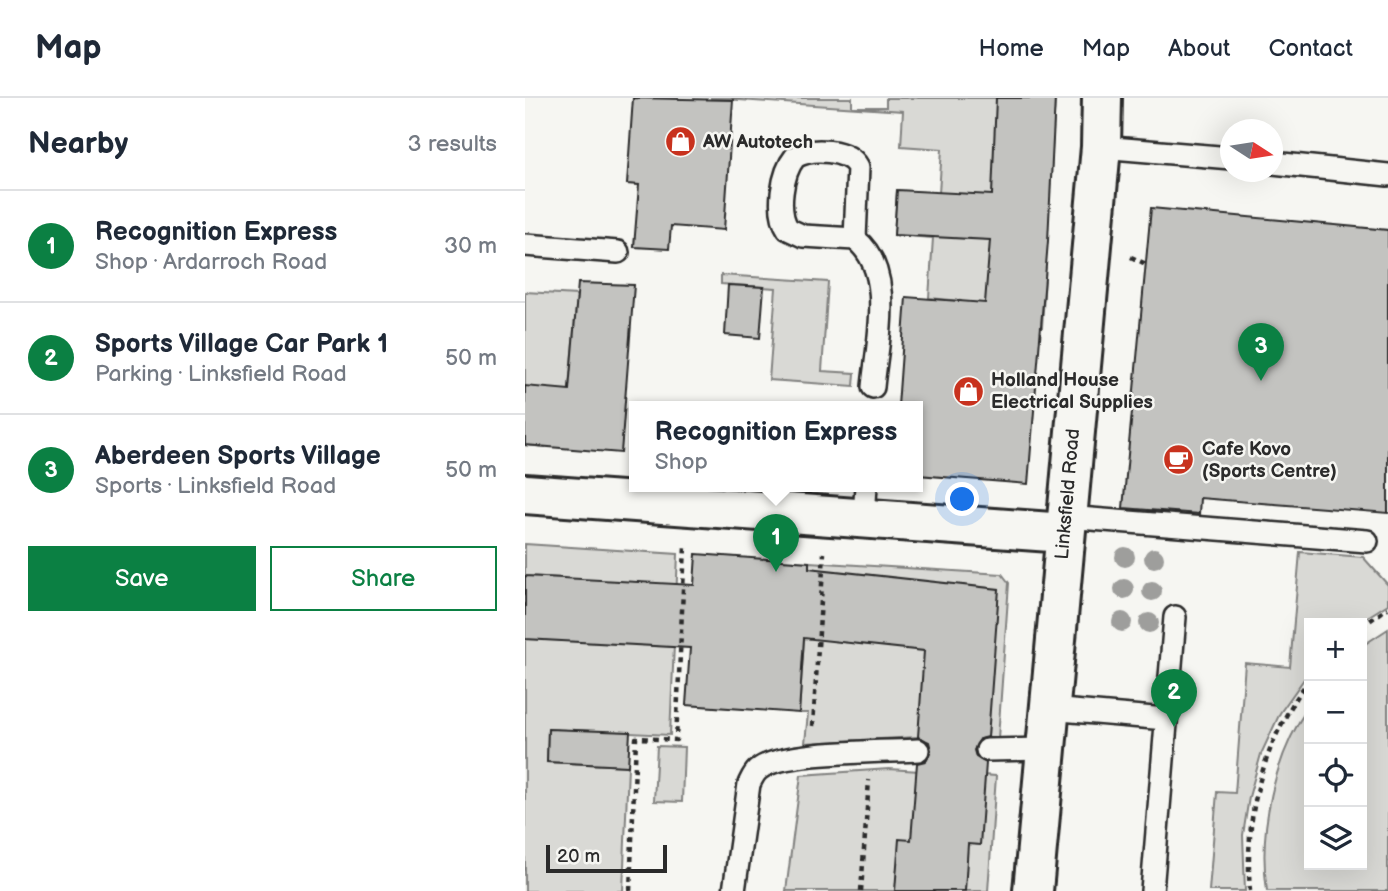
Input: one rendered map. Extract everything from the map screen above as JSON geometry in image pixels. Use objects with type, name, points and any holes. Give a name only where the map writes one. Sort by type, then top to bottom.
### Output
[{"type":"street","name":"Linksfield Road","points":[[1033,891],[1101,147],[1101,98]]},
{"type":"street","points":[[525,494],[826,514],[865,502],[1065,525]]},
{"type":"lane","points":[[1101,147],[1220,157]]},
{"type":"lane","points":[[855,239],[860,178],[854,160],[839,153],[810,152],[795,157],[785,174],[783,213],[788,229],[803,236],[855,239],[874,259],[881,287],[873,387]]},
{"type":"lane","points":[[1283,164],[1388,175]]},
{"type":"lane","points":[[525,245],[618,252]]},
{"type":"lane","points":[[1065,525],[1367,541]]},
{"type":"lane","points":[[1152,891],[1175,617]]},
{"type":"lane","points":[[1049,709],[1166,719]]},
{"type":"lane","points":[[987,750],[1045,749]]},
{"type":"lane","points":[[734,891],[749,784],[758,770],[774,762],[811,756],[918,750]]},
{"type":"path","points":[[630,891],[636,738],[676,740],[687,504]]},
{"type":"path","points":[[811,756],[826,514]]},
{"type":"path","points":[[1367,623],[1388,608]]},
{"type":"path","points":[[1250,891],[1248,840],[1263,766],[1276,734],[1308,681]]},
{"type":"path","points":[[861,891],[871,752]]},
{"type":"shaded area","points":[[710,98],[852,98],[852,107],[886,107],[886,98],[1055,98],[1042,328],[961,322],[961,301],[929,298],[933,238],[894,235],[897,190],[939,193],[942,149],[901,146],[903,111]]},
{"type":"shaded area","points":[[721,275],[828,282],[822,371],[855,373],[854,386],[769,380],[776,288],[721,284]]},
{"type":"shaded area","points":[[525,292],[577,295],[567,410],[547,409],[545,447],[525,445]]},
{"type":"shaded area","points":[[525,544],[678,554],[670,735],[548,729],[547,762],[628,766],[623,891],[525,891],[525,639],[563,578],[525,576]]},
{"type":"shaded area","points":[[1300,552],[1363,557],[1388,585],[1388,604],[1366,618],[1304,618],[1304,679],[1280,713],[1261,754],[1249,797],[1243,835],[1245,891],[1209,891],[1217,792],[1235,793],[1245,663],[1290,667]]},
{"type":"shaded area","points":[[809,562],[1002,574],[1009,583],[998,738],[918,737],[805,743],[808,713],[799,713]]},
{"type":"shaded area","points":[[1388,629],[1388,891],[1267,891],[1265,844],[1271,795],[1286,748],[1304,714],[1304,870],[1367,870],[1367,643]]},
{"type":"shaded area","points":[[657,746],[684,747],[682,802],[654,801]]},
{"type":"shaded area","points":[[889,769],[996,776],[988,891],[786,891],[801,775]]},
{"type":"building","name":"AW Autotech","points":[[633,98],[733,100],[724,230],[671,226],[669,249],[634,247],[639,185],[627,184]]},
{"type":"building","points":[[996,98],[1055,98],[1048,241],[1028,484],[923,475],[923,401],[898,401],[906,297],[985,303],[990,240],[894,235],[897,190],[992,195]]},
{"type":"building","points":[[1151,208],[1388,230],[1388,513],[1200,498],[1199,514],[1123,508]]},
{"type":"building","points":[[578,283],[634,285],[621,453],[525,445],[525,386],[569,390]]},
{"type":"building","points":[[728,285],[764,287],[760,338],[725,335]]},
{"type":"building","points":[[696,554],[809,562],[809,568],[999,589],[988,737],[980,739],[974,750],[976,757],[986,763],[980,845],[968,844],[965,891],[895,891],[899,839],[911,840],[917,763],[926,761],[931,750],[929,742],[918,737],[924,651],[804,638],[799,713],[686,705],[690,648],[525,639],[525,576],[694,585]]},
{"type":"building","points":[[548,729],[630,732],[628,766],[547,762]]},
{"type":"place","name":"AW Autotech","points":[[680,142]]},
{"type":"place","name":"Aberdeen Sports Village","points":[[1261,381]]},
{"type":"place","name":"Holland House Electrical Supplies","points":[[968,391]]},
{"type":"place","name":"Cafe Kovo (Sports Centre)","points":[[1179,460]]},
{"type":"place","name":"Recognition Express","points":[[776,572]]},
{"type":"place","name":"Sports Village Car Park 1","points":[[1174,727]]}]
